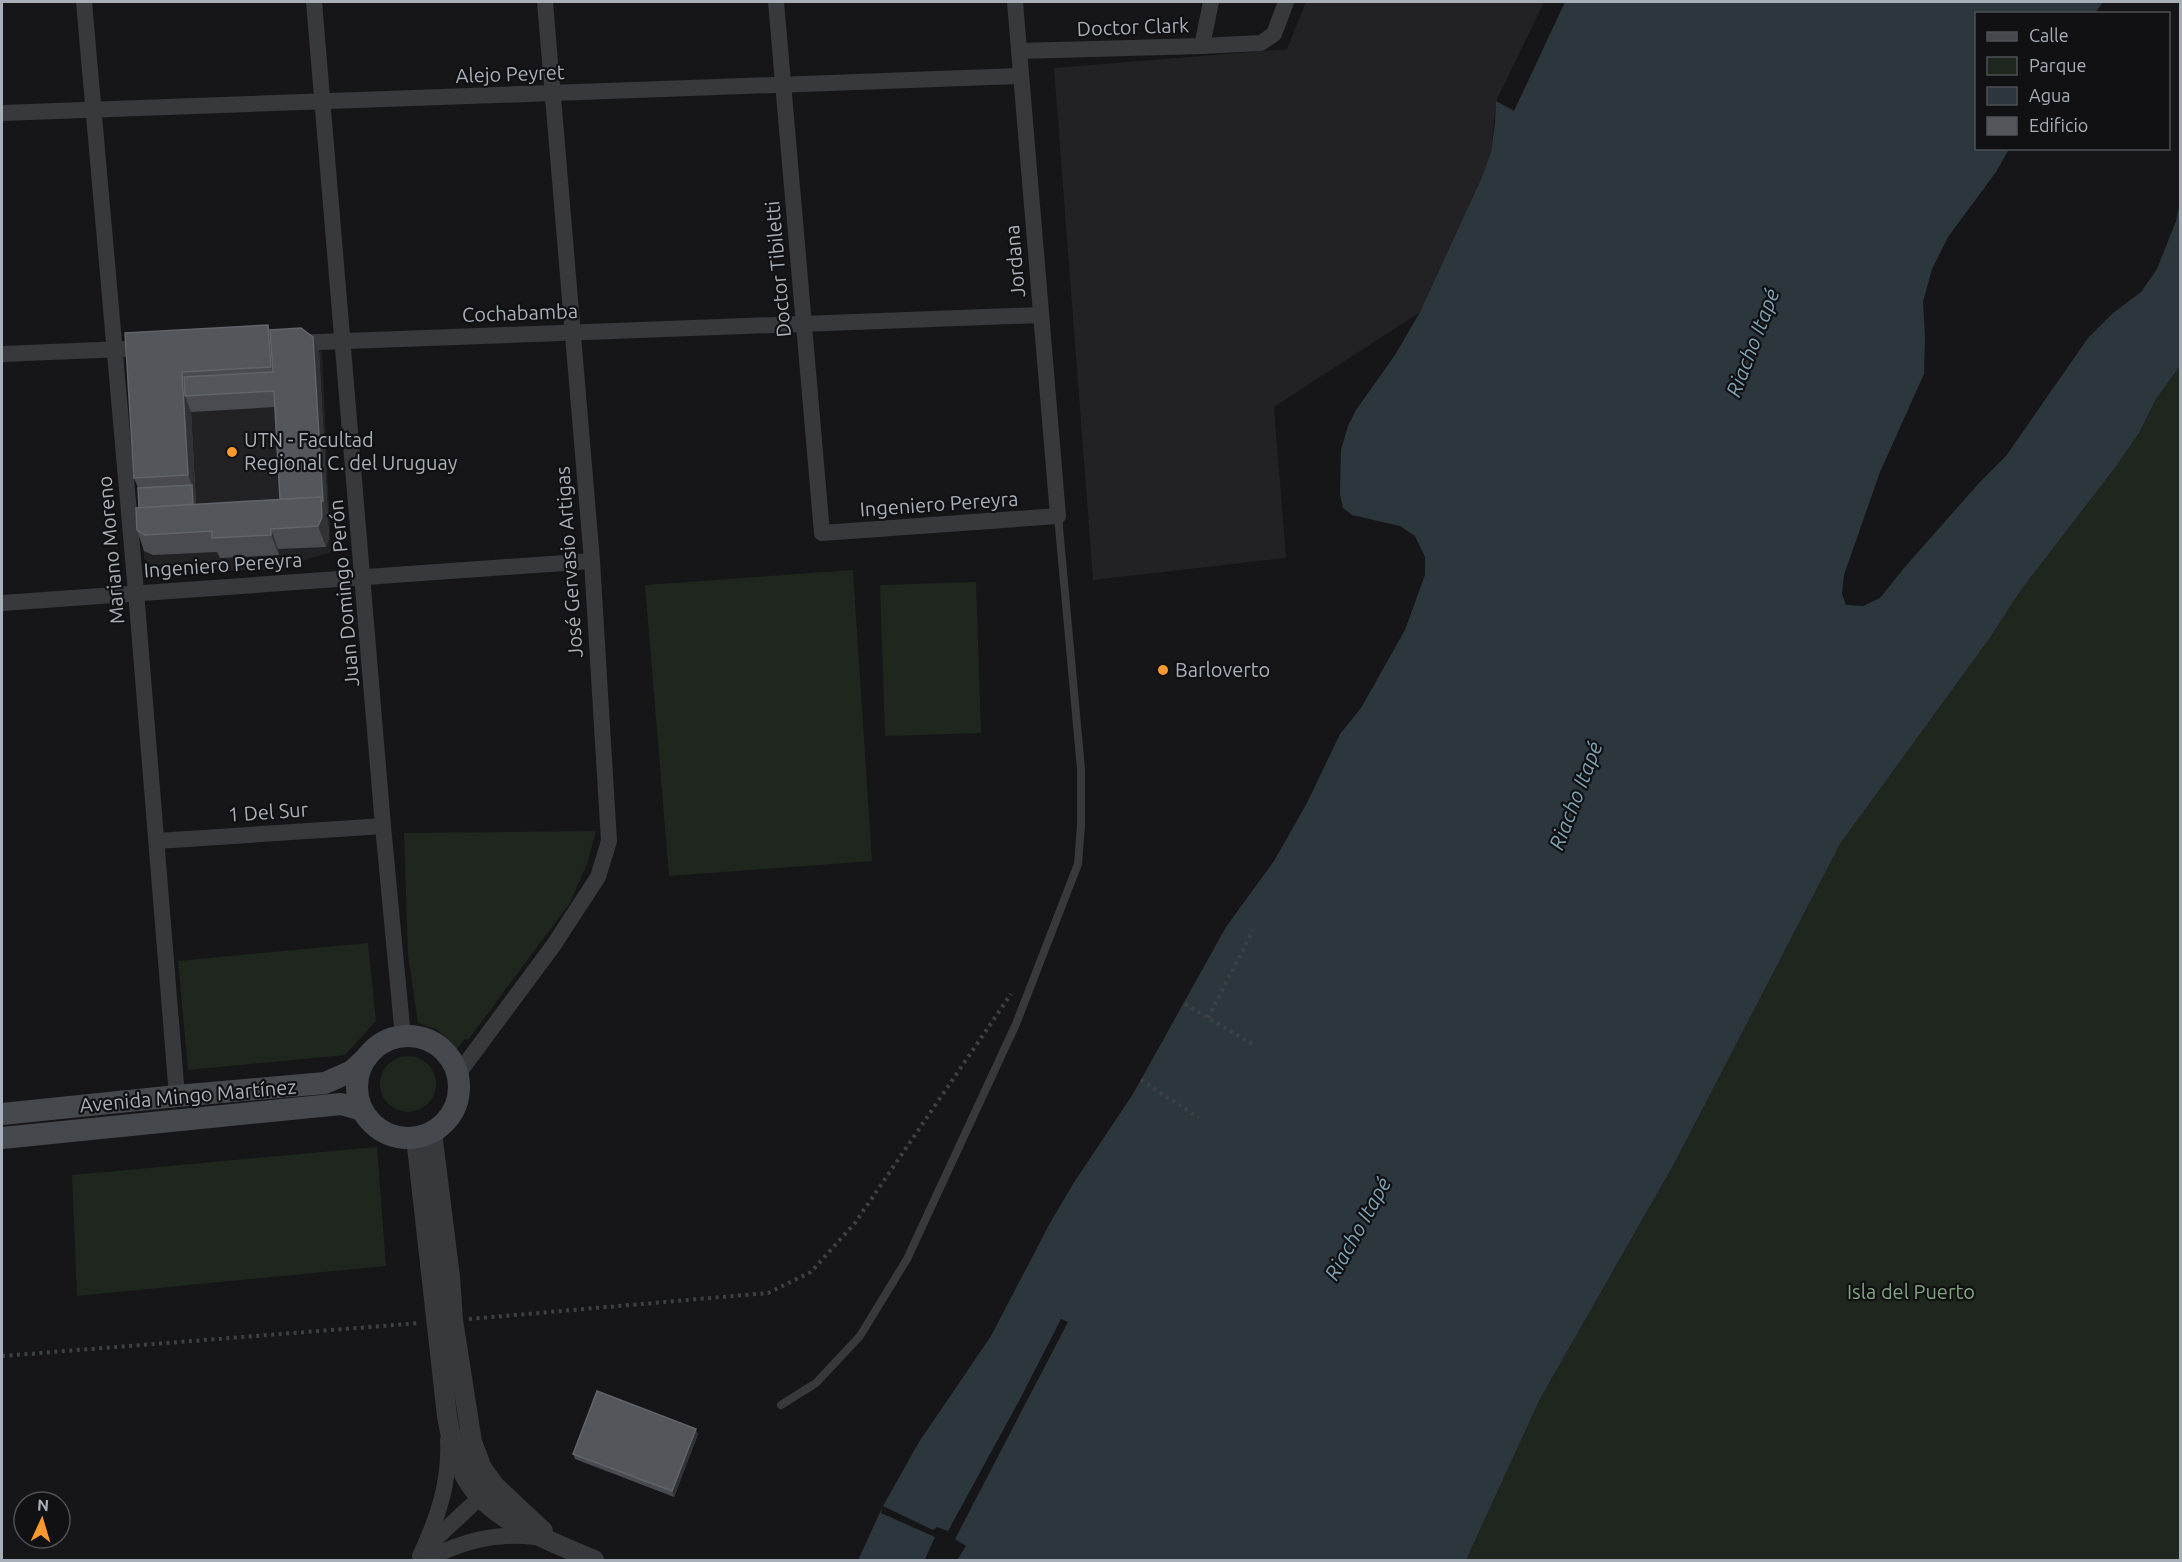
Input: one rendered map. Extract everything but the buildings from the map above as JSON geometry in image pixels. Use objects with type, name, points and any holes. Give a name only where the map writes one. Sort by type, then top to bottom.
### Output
[{"type":"main road","points":[[418,1037],[432,1042],[452,1061],[458,1074],[459,1092],[455,1108],[446,1122],[424,1135],[400,1137],[385,1132],[372,1123],[362,1110],[358,1097],[357,1083],[360,1070],[367,1057],[389,1040],[418,1037]]},
{"type":"main road","name":"Avenida Mingo Martínez","points":[[2,1114],[325,1083],[352,1071],[367,1057]]},
{"type":"main road","name":"Avenida Mingo Martínez","points":[[2,1138],[340,1104],[362,1110]]},
{"type":"street","name":"Mariano Moreno","points":[[84,2],[136,592],[177,1096]]},
{"type":"street","name":"Juan Domingo Perón","points":[[314,2],[364,577],[383,826],[403,1037]]},
{"type":"street","name":"José Gervasio Artigas","points":[[458,1074],[553,946],[598,877],[609,841],[592,561],[544,2]]},
{"type":"street","name":"Doctor Tibiletti","points":[[776,2],[822,533]]},
{"type":"street","name":"Jordana","points":[[1015,2],[1058,516]]},
{"type":"street","name":"Doctor Clark","points":[[1019,51],[1202,46],[1211,2]]},
{"type":"street","points":[[1202,46],[1261,43],[1274,34],[1286,2]]},
{"type":"street","name":"Alejo Peyret","points":[[2,113],[1021,76]]},
{"type":"street","name":"Cochabamba","points":[[275,344],[1041,315]]},
{"type":"street","points":[[2,354],[138,349]]},
{"type":"street","name":"Ingeniero Pereyra","points":[[822,533],[1058,516]]},
{"type":"street","name":"Ingeniero Pereyra","points":[[2,603],[592,561]]},
{"type":"street","name":"1 Del Sur","points":[[157,841],[383,826]]},
{"type":"street","points":[[420,1559],[444,1496],[448,1460],[445,1321],[424,1135]]},
{"type":"street","points":[[445,1321],[472,1442],[482,1468],[487,1491]]},
{"type":"street","points":[[446,1412],[452,1443],[462,1472],[487,1491],[506,1520],[594,1560]]},
{"type":"street","points":[[420,1559],[431,1542],[487,1491]]},
{"type":"street","points":[[420,1559],[451,1547],[497,1536],[515,1535],[551,1541]]},
{"type":"lane","points":[[781,1405],[816,1383],[860,1336],[907,1259],[1016,1024],[1078,864],[1081,769],[1058,516]]},
{"type":"path","points":[[1208,1018],[1253,930]]},
{"type":"path","points":[[2,1356],[768,1293],[811,1272],[855,1223],[1011,994]]},
{"type":"path","points":[[1185,1004],[1252,1044]]},
{"type":"path","points":[[1142,1080],[1199,1118]]},
{"type":"shaded area","points":[[1306,2],[1544,2],[1496,101],[1491,152],[1482,177],[1420,312],[1274,407],[1286,558],[1093,580],[1054,68],[1287,49]]},
{"type":"shaded area","name":"UTN - Facultad Regional C. del Uruguay","points":[[306,343],[322,351],[331,552],[273,570],[157,570],[144,559],[130,351]]},
{"type":"green space","name":"Isla del Puerto","points":[[2180,366],[2180,1560],[1466,1560],[1540,1399],[1674,1164],[1840,844],[1989,639],[2021,590],[2117,465],[2139,433],[2156,399]]},
{"type":"green space","points":[[853,570],[872,861],[669,876],[645,585]]},
{"type":"green space","points":[[976,582],[981,733],[885,736],[880,585]]},
{"type":"green space","points":[[596,831],[588,861],[570,903],[468,1040],[465,1039],[457,1049],[438,1030],[418,1023],[408,955],[404,833]]},
{"type":"green space","points":[[368,943],[376,1021],[345,1055],[188,1070],[178,961]]},
{"type":"green space","points":[[408,1056],[419,1058],[428,1064],[434,1073],[436,1084],[434,1095],[428,1104],[419,1110],[408,1112],[397,1110],[388,1104],[382,1095],[380,1084],[382,1073],[388,1064],[397,1058]]},
{"type":"green space","points":[[377,1147],[386,1266],[77,1296],[72,1175]]},
{"type":"water","name":"Riacho Itapé","points":[[1544,2],[2103,2],[2096,12],[1975,12],[1975,150],[2008,150],[1996,172],[1948,237],[1932,269],[1923,302],[1924,374],[1880,472],[1844,575],[1842,594],[1846,605],[1863,606],[1880,598],[1980,482],[2006,456],[2088,338],[2113,313],[2141,292],[2157,269],[2176,221],[2180,202],[2180,366],[2156,399],[2139,433],[2117,465],[2021,590],[1989,639],[1840,844],[1674,1164],[1540,1399],[1466,1560],[858,1560],[883,1506],[919,1442],[991,1336],[1050,1223],[1133,1094],[1226,927],[1274,861],[1307,803],[1340,734],[1361,708],[1405,630],[1425,575],[1425,557],[1415,536],[1400,526],[1352,515],[1343,508],[1340,495],[1341,450],[1348,426],[1356,410],[1395,355],[1420,312],[1482,177],[1491,152],[1496,101]]},
{"type":"pier","points":[[1544,2],[1565,2],[1514,111],[1496,101]]},
{"type":"pier","points":[[1061,1319],[1068,1322],[955,1539],[966,1546],[957,1560],[925,1559],[935,1537],[881,1513],[883,1506],[933,1530],[937,1527],[948,1531]]},
{"type":"place","name":"UTN - Facultad Regional C. del Uruguay","points":[[232,452]]},
{"type":"place","name":"Barloverto","points":[[1163,670]]}]
